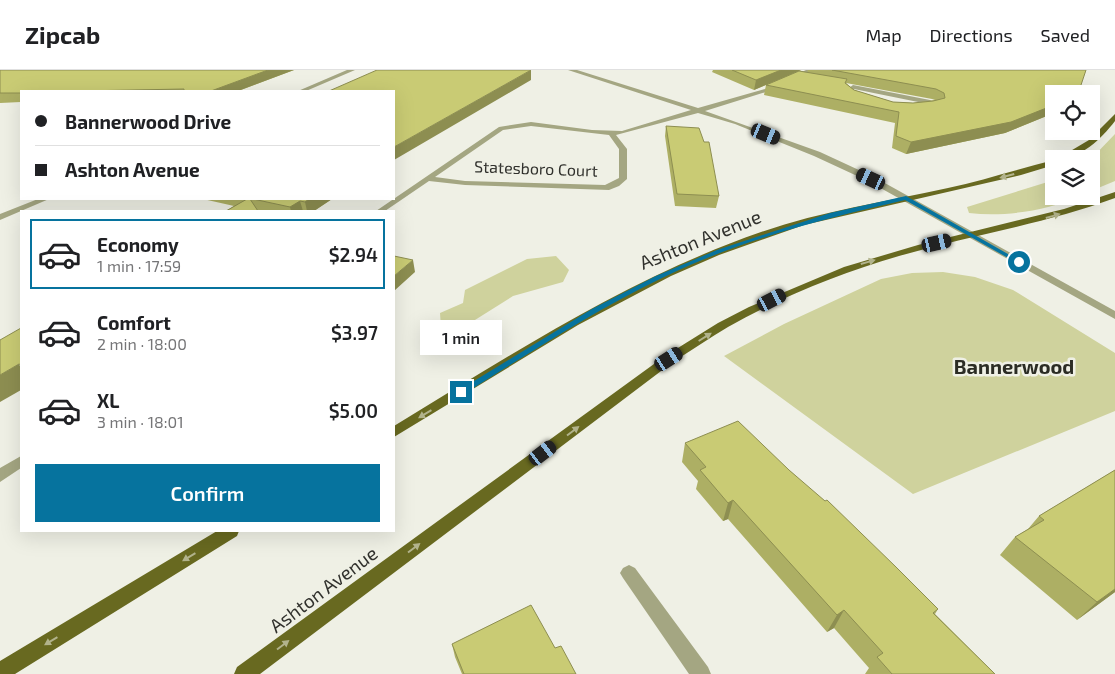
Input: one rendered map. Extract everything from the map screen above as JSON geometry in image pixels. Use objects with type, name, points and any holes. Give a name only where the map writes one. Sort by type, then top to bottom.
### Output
[{"type":"main road","points":[[1080,150],[1101,136],[1115,116]]},
{"type":"main road","name":"Ashton Avenue","points":[[395,431],[594,311],[658,277],[719,251],[767,234],[832,215],[980,184],[1045,165]]},
{"type":"main road","name":"Ashton Avenue","points":[[244,674],[669,359],[728,322],[786,293],[855,266],[971,235],[1047,218],[1115,195]]},
{"type":"main road","points":[[0,672],[229,532]]},
{"type":"street","points":[[303,90],[352,70]]},
{"type":"street","points":[[571,70],[699,111],[817,154],[871,179],[906,198],[1115,316]]},
{"type":"street","name":"Statesboro Court","points":[[381,210],[501,128],[535,125],[611,134],[629,132],[767,90],[810,70]]},
{"type":"street","points":[[798,77],[807,78]]},
{"type":"street","points":[[844,85],[930,102],[937,106],[917,113],[897,111],[849,95],[847,92],[853,87]]},
{"type":"street","name":"Statesboro Court","points":[[427,178],[475,183],[606,188],[616,184],[623,178],[623,149],[611,134]]},
{"type":"street","points":[[0,217],[42,200]]},
{"type":"street","points":[[0,476],[20,462]]},
{"type":"street","points":[[628,573],[701,674]]},
{"type":"green space","points":[[1115,134],[1115,181],[1100,187],[1100,150]]},
{"type":"green space","points":[[1045,183],[1045,205],[1057,205],[1026,212],[997,214],[969,213],[967,207]]},
{"type":"green space","points":[[556,256],[569,270],[563,282],[513,296],[467,325],[441,328],[440,313],[463,303],[465,290],[527,259]]},
{"type":"green space","points":[[943,272],[975,277],[1013,290],[1115,353],[1115,411],[913,494],[724,356],[784,324],[881,279],[912,273]]},
{"type":"building","points":[[0,70],[268,70],[214,90],[20,90],[20,93],[0,93]]},
{"type":"building","points":[[377,70],[531,70],[395,146],[395,90],[331,90]]},
{"type":"building","points":[[732,70],[781,70],[756,80]]},
{"type":"building","points":[[832,70],[1086,70],[1081,85],[1045,85],[1045,109],[1011,122],[911,142],[896,136],[899,112],[766,85],[799,71],[847,79],[845,83],[854,90],[893,102],[913,103],[945,98],[944,93],[936,89]]},
{"type":"building","points":[[666,126],[699,128],[704,142],[709,142],[719,196],[677,194]]},
{"type":"building","points":[[245,200],[251,200],[257,210],[228,210]]},
{"type":"building","points":[[258,200],[308,200],[305,202],[300,201],[290,207]]},
{"type":"building","points":[[395,256],[413,260],[395,275]]},
{"type":"building","points":[[20,329],[20,364],[0,375],[0,340]]},
{"type":"building","points":[[738,421],[789,470],[825,501],[827,500],[896,567],[938,609],[933,613],[995,674],[892,674],[877,657],[883,653],[844,610],[837,615],[733,500],[728,503],[700,470],[706,467],[685,443]]},
{"type":"building","points":[[1115,470],[1115,589],[1097,602],[1015,537],[1044,520],[1039,516]]},
{"type":"building","points":[[531,605],[555,648],[561,646],[576,674],[464,674],[452,644]]},
{"type":"district","name":"Bannerwood","points":[[1014,366]]},
{"type":"route","points":[[461,392],[594,311],[658,277],[719,251],[767,234],[832,215],[906,198],[1019,262]]}]
